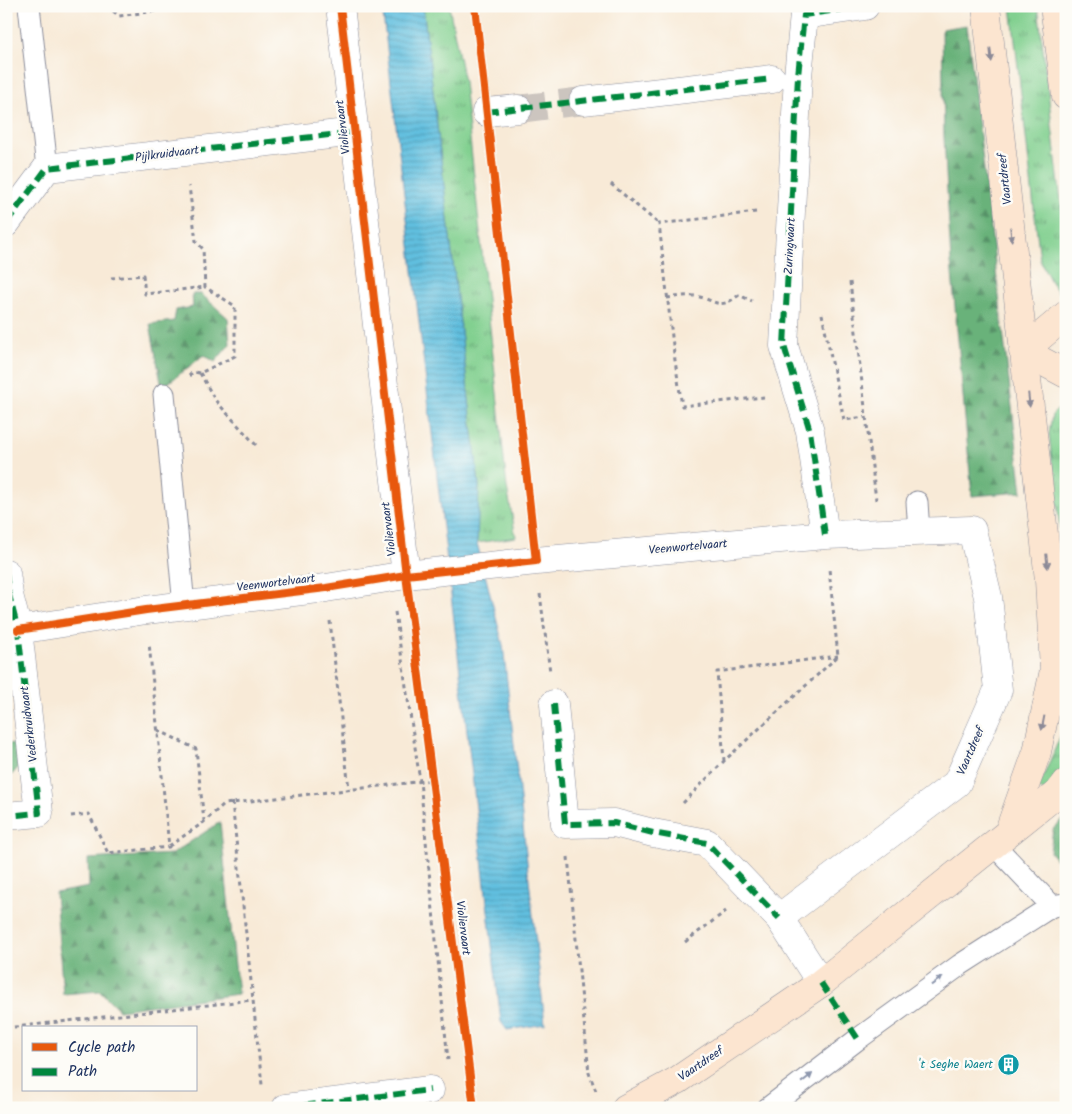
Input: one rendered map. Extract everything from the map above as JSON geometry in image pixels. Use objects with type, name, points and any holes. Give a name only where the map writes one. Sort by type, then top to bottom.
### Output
[{"type":"street","name":"Violiervaart","points":[[340,6],[407,575]]},
{"type":"street","name":"Zuringvaart","points":[[825,535],[810,431],[784,346],[798,76],[804,15],[865,6]]},
{"type":"street","name":"Vaartdreef","points":[[986,6],[1049,580],[1054,670],[1038,752],[1002,838]]},
{"type":"street","points":[[1054,6],[1066,96]]},
{"type":"street","points":[[583,101],[772,79]]},
{"type":"street","points":[[486,112],[518,109]]},
{"type":"street","name":"Pijlkruidvaart","points":[[47,168],[355,132]]},
{"type":"street","points":[[6,223],[47,168]]},
{"type":"street","points":[[1066,315],[1024,351],[1066,374]]},
{"type":"street","name":"Vaartdreef","points":[[779,918],[957,783],[998,690],[988,597],[972,530]]},
{"type":"street","name":"Veenwortelvaart","points":[[18,630],[146,610],[326,588],[407,575],[536,561],[825,535],[972,530]]},
{"type":"street","name":"Vederkruidvaart","points":[[7,588],[18,630],[39,813]]},
{"type":"street","points":[[554,704],[565,824],[614,823],[653,833],[707,843],[779,918],[822,983]]},
{"type":"street","name":"Vaartdreef","points":[[626,1108],[678,1080],[822,983],[1059,792],[1066,783]]},
{"type":"street","points":[[6,816],[39,813]]},
{"type":"street","points":[[286,1108],[430,1090]]},
{"type":"lane","points":[[29,6],[47,168]]},
{"type":"lane","points":[[164,394],[184,606]]},
{"type":"lane","points":[[917,502],[919,532]]},
{"type":"lane","points":[[768,1108],[858,1039],[960,965],[1059,905],[1002,838]]},
{"type":"path","points":[[107,6],[119,16],[158,8],[192,6]]},
{"type":"path","points":[[185,152],[196,241],[203,249],[205,288]]},
{"type":"path","points":[[611,184],[659,224],[682,406],[799,394]]},
{"type":"path","points":[[659,224],[792,208]]},
{"type":"path","points":[[111,278],[142,275],[145,294],[205,288],[235,306],[235,356],[200,373],[194,372]]},
{"type":"path","points":[[850,282],[876,504]]},
{"type":"path","points":[[667,298],[696,296],[717,304],[731,302],[739,295],[758,304],[787,301]]},
{"type":"path","points":[[200,373],[215,400],[256,445]]},
{"type":"path","points":[[844,420],[865,417]]},
{"type":"path","points":[[825,535],[838,656]]},
{"type":"path","points":[[536,561],[554,704]]},
{"type":"path","points":[[407,575],[420,781],[448,1067]]},
{"type":"path","points":[[326,588],[349,789]]},
{"type":"path","points":[[146,610],[169,847]]},
{"type":"path","points":[[653,833],[724,761],[838,656]]},
{"type":"path","points":[[724,761],[717,672],[838,656]]},
{"type":"path","points":[[158,730],[196,749],[204,822]]},
{"type":"path","points":[[432,770],[434,790]]},
{"type":"path","points":[[39,813],[54,818],[88,814],[108,853],[169,847],[204,822],[224,804],[232,802],[433,780]]},
{"type":"path","points":[[232,802],[263,1088]]},
{"type":"path","points":[[565,824],[589,1072],[598,1099]]},
{"type":"path","points":[[685,942],[753,891]]},
{"type":"path","points":[[24,1026],[252,1000]]},
{"type":"path","points":[[6,1028],[22,1026]]},
{"type":"green space","points":[[423,6],[449,6],[464,82],[507,488],[516,537],[477,543],[479,485]]},
{"type":"green space","points":[[1011,6],[1038,6],[1066,245],[1066,303],[1051,282],[1040,260]]},
{"type":"green space","points":[[967,25],[1022,492],[972,496],[951,262],[944,137],[942,29]]},
{"type":"green space","points":[[192,294],[201,294],[228,318],[230,344],[215,362],[204,355],[162,388],[150,324],[174,321],[176,310],[193,307]]},
{"type":"green space","points":[[1066,401],[1066,581],[1049,434],[1052,415]]},
{"type":"green space","points":[[1066,723],[1066,766],[1047,792],[1038,789]]},
{"type":"green space","points":[[16,743],[18,768],[6,781],[6,744]]},
{"type":"green space","points":[[1066,816],[1066,872],[1050,852],[1053,829]]},
{"type":"green space","points":[[220,822],[238,994],[119,1010],[100,991],[63,994],[55,893],[89,887],[88,859],[172,854]]},
{"type":"water","points":[[382,6],[423,6],[479,485],[477,543],[503,645],[545,1024],[507,1030],[501,1022]]},
{"type":"tunnel","points":[[518,109],[583,101]]},
{"type":"marked path","points":[[825,535],[810,431],[784,346],[798,76],[804,15],[865,6]]},
{"type":"marked path","points":[[486,112],[772,79]]},
{"type":"marked path","points":[[6,223],[47,168],[355,132]]},
{"type":"marked path","points":[[6,573],[9,595],[18,630],[39,813],[6,816]]},
{"type":"marked path","points":[[554,704],[565,824],[614,823],[653,833],[707,843],[779,918]]},
{"type":"marked path","points":[[821,983],[858,1039]]},
{"type":"marked path","points":[[286,1108],[430,1090]]},
{"type":"cycle path","points":[[340,6],[406,575],[474,1108]]},
{"type":"cycle path","points":[[18,630],[146,610],[326,588],[406,575],[536,561],[475,6]]},
{"type":"place","name":"'t Seghe Waert","points":[[1009,1064]]}]
